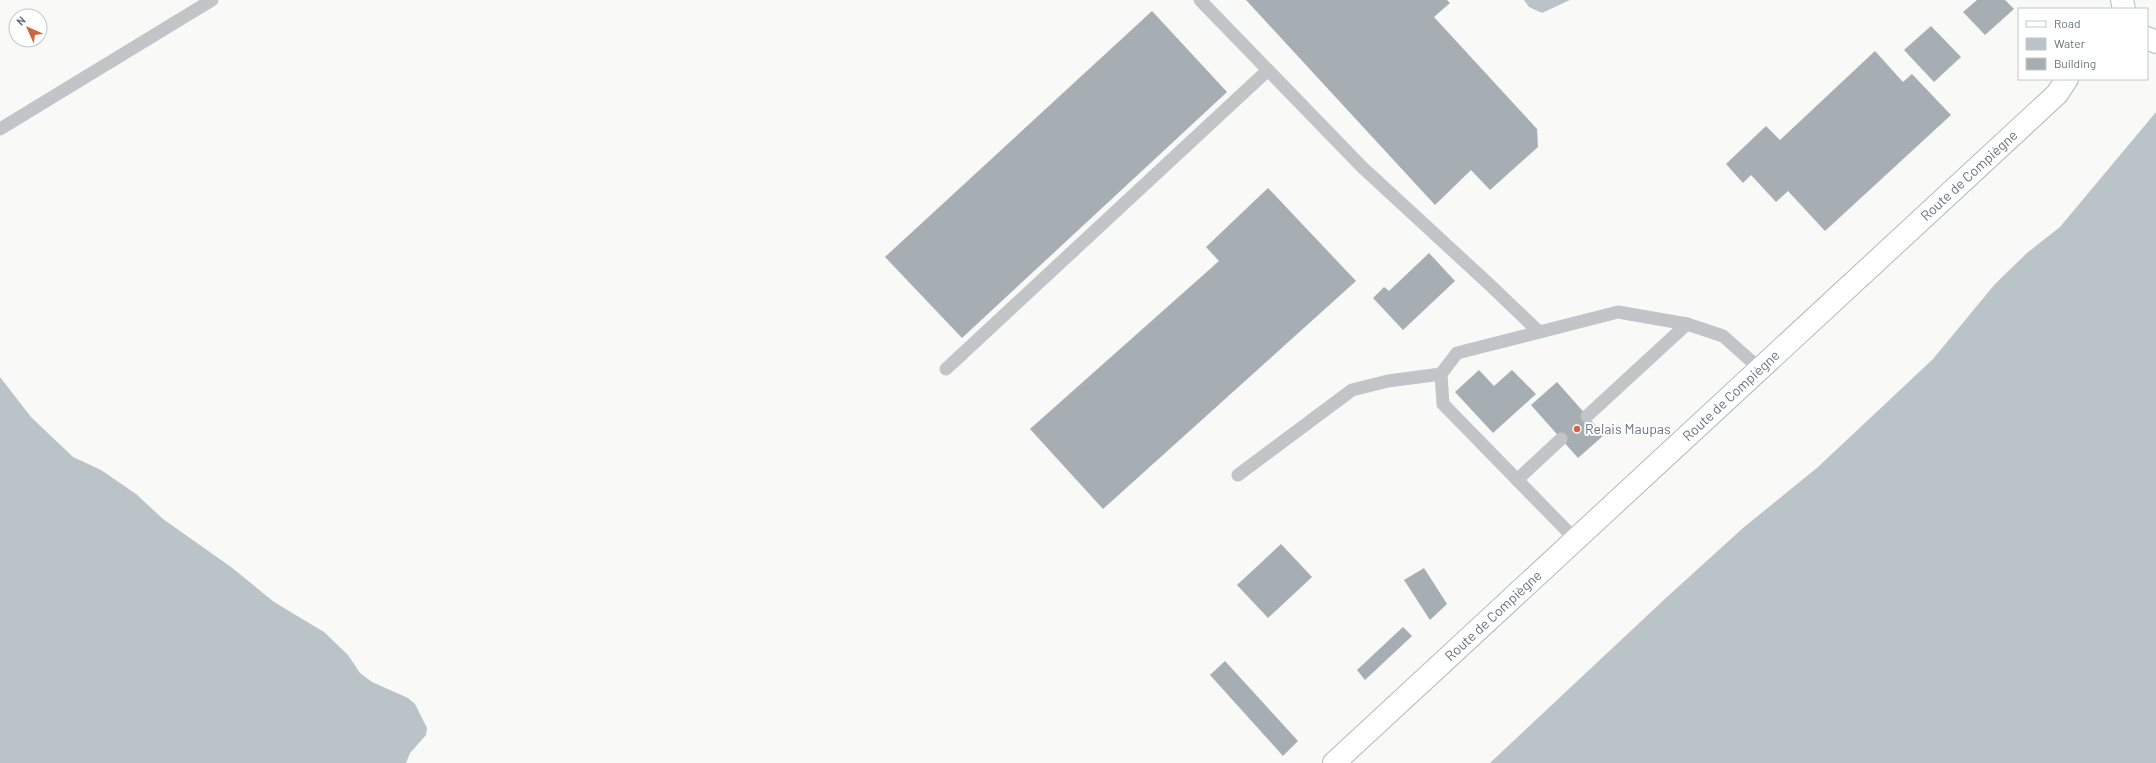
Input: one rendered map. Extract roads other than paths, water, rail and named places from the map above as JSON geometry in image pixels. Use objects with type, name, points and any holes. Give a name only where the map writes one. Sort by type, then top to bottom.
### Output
[{"type":"main road","name":"Route de Compiègne","points":[[1334,763],[2062,86],[2082,80]]},
{"type":"lane","points":[[0,129],[212,0]]},
{"type":"lane","points":[[1200,0],[1362,167],[1490,284],[1538,332]]},
{"type":"lane","points":[[946,369],[1268,70]]},
{"type":"lane","points":[[1575,539],[1443,404],[1441,374],[1456,353],[1618,312],[1687,324],[1723,336],[1760,368]]},
{"type":"lane","points":[[1587,416],[1687,324]]},
{"type":"lane","points":[[1238,476],[1352,390],[1388,381],[1441,374]]},
{"type":"lane","points":[[1517,480],[1561,439]]},
{"type":"water","points":[[1524,0],[1570,0],[1542,13],[1529,7]]},
{"type":"water","points":[[2156,112],[2156,763],[1490,763],[1667,597],[1743,528],[1818,467],[1933,359],[1995,284],[2027,253],[2060,227]]},
{"type":"water","points":[[0,377],[31,417],[73,457],[101,470],[136,494],[163,519],[231,567],[274,602],[324,632],[348,655],[360,673],[372,682],[408,698],[415,704],[427,728],[426,735],[410,753],[406,763],[0,763]]},
{"type":"place","name":"Relais Maupas","points":[[1577,429]]}]
